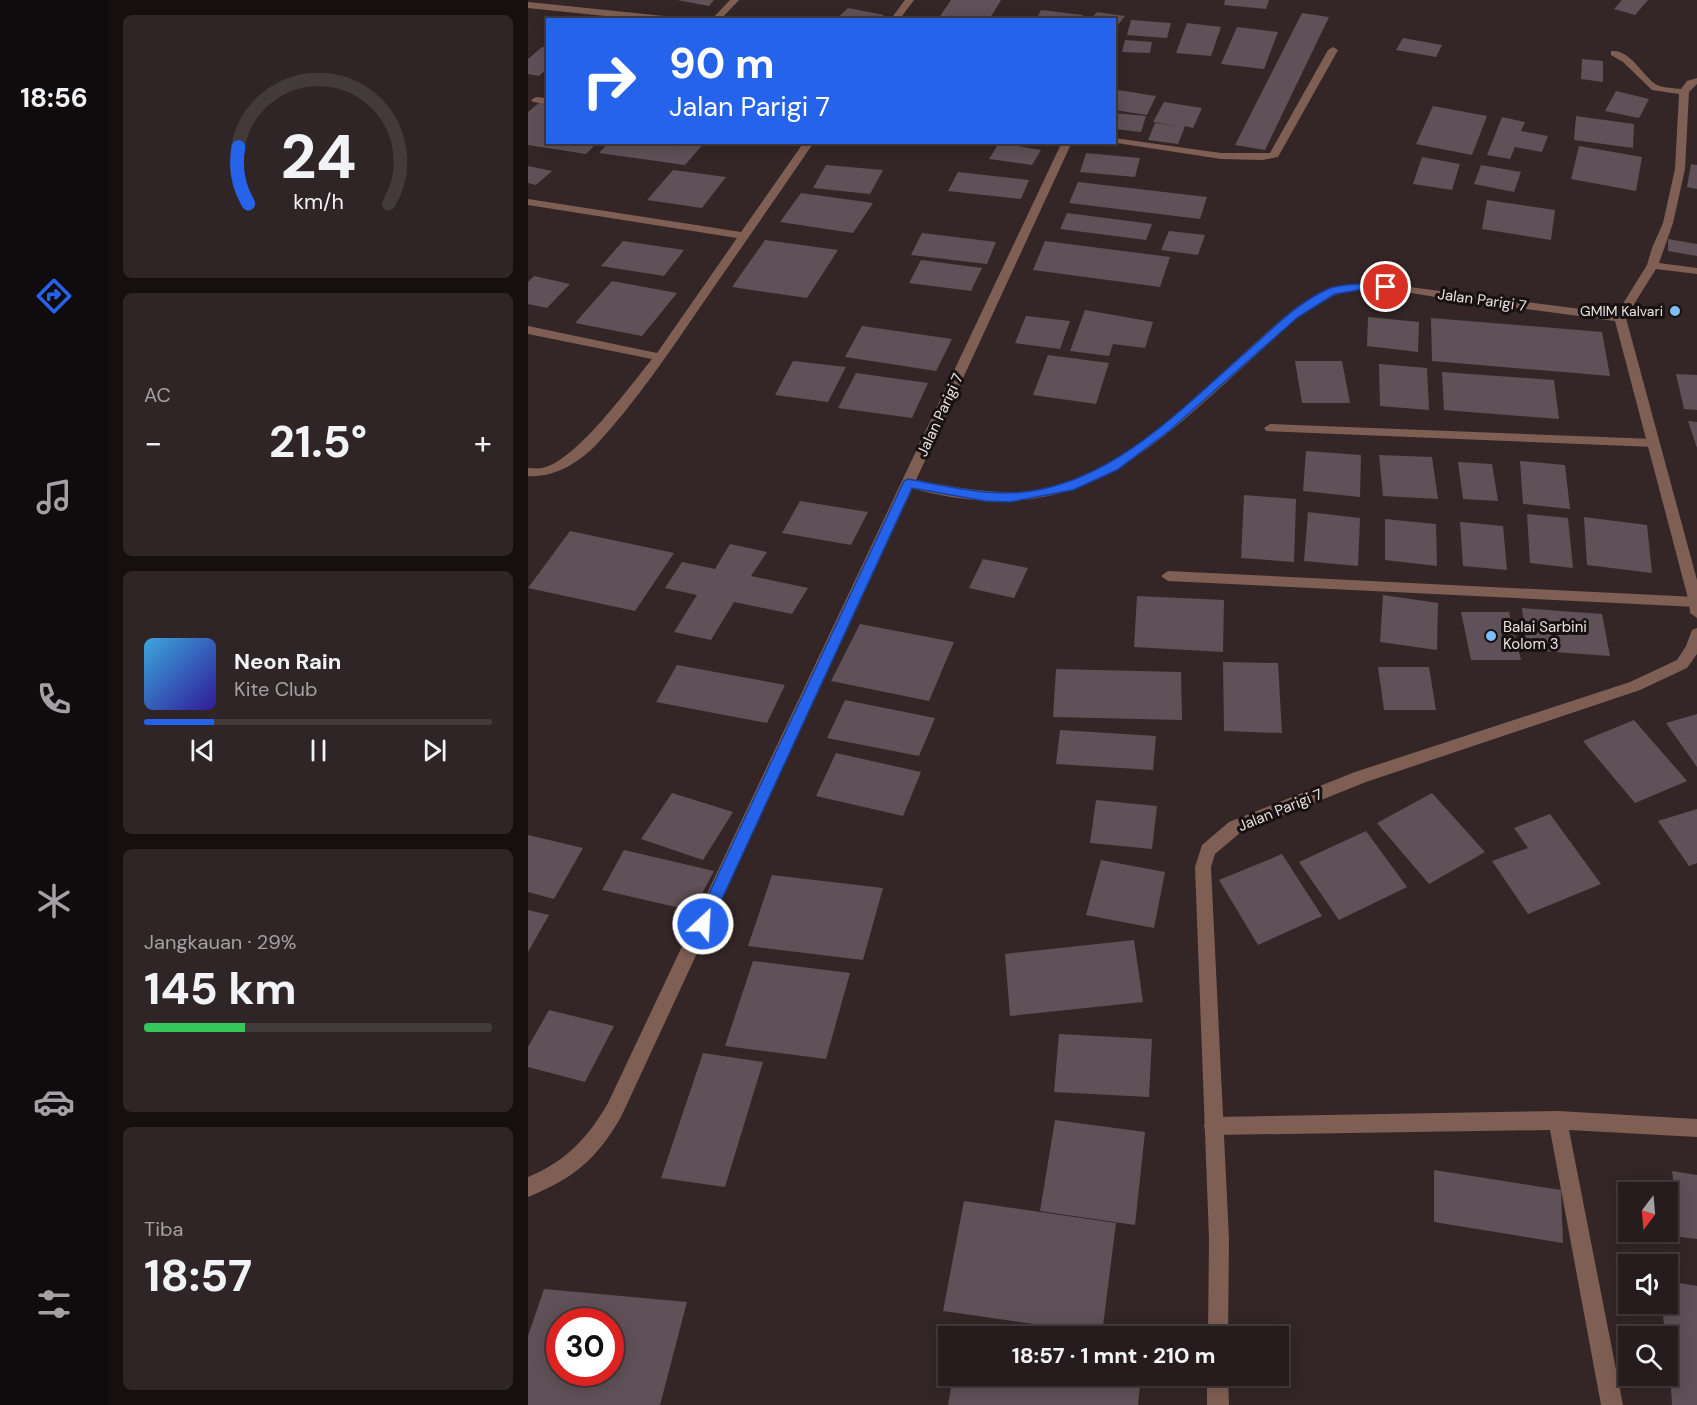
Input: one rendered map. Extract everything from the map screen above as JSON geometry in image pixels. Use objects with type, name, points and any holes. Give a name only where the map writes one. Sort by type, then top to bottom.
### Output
[{"type":"street","points":[[717,18],[735,0]]},
{"type":"street","points":[[896,18],[910,0]]},
{"type":"street","points":[[528,5],[655,18]]},
{"type":"street","points":[[1116,141],[1248,158],[1266,158],[1274,155],[1333,50]]},
{"type":"street","points":[[1614,53],[1626,60],[1655,88],[1684,92]]},
{"type":"street","points":[[1168,576],[1697,608],[1620,318],[1653,265],[1657,248],[1668,223],[1680,169],[1684,92],[1690,83],[1697,81]]},
{"type":"street","points":[[536,100],[546,101]]},
{"type":"street","points":[[528,472],[543,473],[556,468],[590,443],[660,357],[808,144]]},
{"type":"street","name":"Jalan Parigi 7","points":[[1066,144],[908,483],[993,497],[1021,496],[1069,487],[1113,467],[1165,429],[1295,315],[1332,291],[1359,287],[1386,287],[1620,318]]},
{"type":"street","points":[[528,202],[746,236]]},
{"type":"street","points":[[1653,265],[1697,271]]},
{"type":"street","points":[[528,330],[660,357]]},
{"type":"street","points":[[1270,428],[1654,443]]},
{"type":"street","points":[[528,1187],[563,1172],[601,1136],[634,1071],[908,483]]},
{"type":"street","name":"Jalan Parigi 7","points":[[1218,1326],[1220,1239],[1213,1126],[1203,867],[1209,850],[1235,827],[1361,777],[1635,686],[1682,664],[1693,648],[1697,634]]},
{"type":"street","points":[[1558,1120],[1612,1405]]},
{"type":"street","points":[[1213,1126],[1558,1120],[1697,1128]]},
{"type":"street","points":[[1218,1386],[1218,1405]]},
{"type":"building","points":[[677,0],[714,0],[709,6]]},
{"type":"building","points":[[951,0],[1001,0],[990,18],[939,18]]},
{"type":"building","points":[[1225,0],[1269,0],[1266,9],[1224,5]]},
{"type":"building","points":[[1622,0],[1648,0],[1635,15],[1614,9]]},
{"type":"building","points":[[848,8],[884,15],[880,18],[837,18]]},
{"type":"building","points":[[1041,10],[1083,15],[1082,18],[1037,18]]},
{"type":"building","points":[[1097,12],[1125,16],[1116,27],[1116,18],[1092,18]]},
{"type":"building","points":[[1302,13],[1329,17],[1265,150],[1235,145]]},
{"type":"building","points":[[1131,20],[1171,23],[1167,38],[1127,35]]},
{"type":"building","points":[[1187,23],[1221,27],[1211,56],[1176,53]]},
{"type":"building","points":[[1237,27],[1278,32],[1264,69],[1221,64]]},
{"type":"building","points":[[1403,38],[1442,45],[1436,57],[1396,50]]},
{"type":"building","points":[[1125,40],[1152,42],[1150,53],[1122,52]]},
{"type":"building","points":[[542,47],[546,48],[546,70],[539,76],[528,74],[528,59]]},
{"type":"building","points":[[1582,59],[1603,61],[1603,82],[1581,79]]},
{"type":"building","points":[[1118,90],[1156,96],[1147,115],[1116,110]]},
{"type":"building","points":[[1616,91],[1649,99],[1639,118],[1605,111]]},
{"type":"building","points":[[540,102],[546,103],[546,144],[596,144],[586,154],[528,145],[528,112]]},
{"type":"building","points":[[1164,102],[1202,108],[1193,128],[1185,126],[1178,144],[1148,140],[1155,123],[1181,127],[1153,122]]},
{"type":"building","points":[[1433,106],[1487,116],[1472,155],[1416,144]]},
{"type":"building","points":[[1116,113],[1146,116],[1141,132],[1116,129]]},
{"type":"building","points":[[1576,116],[1634,124],[1633,148],[1574,140]]},
{"type":"building","points":[[1502,117],[1525,122],[1521,131],[1548,136],[1542,152],[1515,147],[1510,159],[1487,155]]},
{"type":"building","points":[[607,144],[674,144],[672,148],[675,144],[703,144],[685,165],[599,153]]},
{"type":"building","points":[[998,144],[1041,150],[1032,165],[989,159]]},
{"type":"building","points":[[1579,146],[1642,157],[1636,191],[1571,179]]},
{"type":"building","points":[[1086,153],[1140,158],[1135,177],[1080,172]]},
{"type":"building","points":[[1422,157],[1460,164],[1452,190],[1413,184]]},
{"type":"building","points":[[1691,164],[1697,165],[1697,189],[1687,187]]},
{"type":"building","points":[[826,165],[883,170],[870,194],[813,188]]},
{"type":"building","points":[[1481,165],[1521,172],[1514,192],[1474,184]]},
{"type":"building","points":[[528,166],[552,171],[536,185],[528,183]]},
{"type":"building","points":[[673,170],[726,177],[702,208],[647,200]]},
{"type":"building","points":[[958,172],[1029,180],[1021,199],[948,191]]},
{"type":"building","points":[[1078,182],[1207,197],[1200,219],[1069,203]]},
{"type":"building","points":[[801,193],[873,203],[853,233],[780,222]]},
{"type":"building","points":[[1487,200],[1555,210],[1551,240],[1482,229]]},
{"type":"building","points":[[1067,213],[1152,224],[1146,240],[1060,229]]},
{"type":"building","points":[[1169,231],[1205,235],[1198,255],[1161,250]]},
{"type":"building","points":[[922,233],[996,242],[987,264],[911,255]]},
{"type":"building","points":[[1668,239],[1697,244],[1697,256],[1668,251]]},
{"type":"building","points":[[765,240],[838,250],[807,298],[732,287]]},
{"type":"building","points":[[623,241],[684,250],[664,276],[601,266]]},
{"type":"building","points":[[1045,241],[1170,257],[1160,287],[1033,270]]},
{"type":"building","points":[[921,260],[982,268],[971,291],[909,283]]},
{"type":"building","points":[[534,276],[570,284],[547,308],[528,304],[528,282]]},
{"type":"building","points":[[612,281],[677,293],[642,336],[575,323]]},
{"type":"building","points":[[1085,310],[1153,322],[1145,348],[1113,344],[1109,356],[1070,351]]},
{"type":"building","points":[[1026,316],[1070,321],[1060,349],[1015,343]]},
{"type":"building","points":[[1368,317],[1419,322],[1418,352],[1367,346]]},
{"type":"building","points":[[1431,318],[1602,332],[1610,376],[1432,361]]},
{"type":"building","points":[[862,326],[952,339],[936,371],[845,357]]},
{"type":"building","points":[[1048,355],[1109,363],[1096,404],[1033,395]]},
{"type":"building","points":[[793,361],[846,367],[828,402],[775,395]]},
{"type":"building","points":[[1295,361],[1342,361],[1350,403],[1302,403]]},
{"type":"building","points":[[1379,364],[1427,368],[1429,410],[1380,406]]},
{"type":"building","points":[[1442,372],[1554,380],[1559,419],[1444,410]]},
{"type":"building","points":[[856,373],[928,383],[912,418],[838,408]]},
{"type":"building","points":[[1676,374],[1697,375],[1697,410],[1684,409]]},
{"type":"building","points":[[1688,421],[1697,422],[1697,448]]},
{"type":"building","points":[[1306,451],[1361,455],[1360,497],[1303,491]]},
{"type":"building","points":[[1379,455],[1432,457],[1438,499],[1383,496]]},
{"type":"building","points":[[1520,461],[1565,465],[1570,509],[1523,504]]},
{"type":"building","points":[[1458,462],[1492,464],[1498,501],[1463,499]]},
{"type":"building","points":[[1244,495],[1296,499],[1294,562],[1241,558]]},
{"type":"building","points":[[800,501],[868,512],[851,545],[782,533]]},
{"type":"building","points":[[1308,512],[1360,518],[1358,566],[1304,561]]},
{"type":"building","points":[[1527,514],[1568,518],[1573,568],[1530,563]]},
{"type":"building","points":[[1584,517],[1647,525],[1652,573],[1587,565]]},
{"type":"building","points":[[1385,519],[1436,524],[1437,566],[1385,560]]},
{"type":"building","points":[[1460,522],[1503,526],[1507,570],[1463,566]]},
{"type":"building","points":[[570,531],[674,553],[635,611],[528,588]]},
{"type":"building","points":[[730,544],[767,552],[751,576],[808,588],[792,614],[734,602],[711,640],[674,632],[697,595],[665,588],[682,562],[715,569]]},
{"type":"building","points":[[983,559],[1028,568],[1014,598],[969,588]]},
{"type":"building","points":[[1383,595],[1438,603],[1437,650],[1380,642]]},
{"type":"building","points":[[1137,596],[1224,600],[1223,652],[1134,647]]},
{"type":"building","points":[[1522,608],[1602,614],[1610,656],[1527,650]]},
{"type":"building","name":"Balai Sarbini Kolom 3","points":[[1461,612],[1509,612],[1521,660],[1471,660]]},
{"type":"building","points":[[860,624],[954,642],[929,701],[831,681]]},
{"type":"building","points":[[1223,662],[1278,663],[1282,733],[1224,731]]},
{"type":"building","points":[[677,665],[785,685],[767,723],[656,702]]},
{"type":"building","points":[[1378,667],[1429,667],[1436,710],[1384,710]]},
{"type":"building","points":[[1056,669],[1181,672],[1182,720],[1053,717]]},
{"type":"building","points":[[845,700],[935,718],[919,756],[827,738]]},
{"type":"building","points":[[1697,714],[1697,767],[1666,723]]},
{"type":"building","points":[[1634,720],[1687,781],[1635,803],[1583,741]]},
{"type":"building","points":[[1060,730],[1156,736],[1153,770],[1056,764]]},
{"type":"building","points":[[836,753],[921,772],[903,816],[816,796]]},
{"type":"building","points":[[672,793],[733,812],[703,860],[641,839]]},
{"type":"building","points":[[1432,793],[1485,852],[1429,884],[1377,823]]},
{"type":"building","points":[[1096,800],[1157,806],[1152,849],[1090,843]]},
{"type":"building","points":[[1697,809],[1697,863],[1689,866],[1658,821]]},
{"type":"building","points":[[1550,814],[1601,884],[1528,914],[1492,861],[1528,848],[1514,828]]},
{"type":"building","points":[[1366,831],[1407,887],[1339,920],[1299,862]]},
{"type":"building","points":[[528,835],[583,848],[554,899],[528,892]]},
{"type":"building","points":[[624,850],[714,871],[693,911],[602,890]]},
{"type":"building","points":[[1282,854],[1322,916],[1258,945],[1219,880]]},
{"type":"building","points":[[1101,860],[1165,872],[1154,928],[1086,915]]},
{"type":"building","points":[[772,875],[883,888],[863,960],[748,946]]},
{"type":"building","points":[[528,910],[549,915],[528,952]]},
{"type":"building","points":[[1134,940],[1143,1002],[1010,1016],[1005,954]]},
{"type":"building","points":[[753,961],[850,973],[826,1059],[725,1046]]},
{"type":"building","points":[[549,1010],[614,1026],[585,1082],[528,1067],[528,1047]]},
{"type":"building","points":[[1059,1034],[1152,1039],[1149,1097],[1054,1092]]},
{"type":"building","points":[[703,1053],[763,1062],[725,1187],[661,1178]]},
{"type":"building","points":[[1055,1120],[1145,1132],[1135,1225],[1040,1211]]},
{"type":"building","points":[[1434,1170],[1561,1190],[1563,1243],[1434,1222]]},
{"type":"building","points":[[1672,1171],[1697,1175],[1697,1239],[1680,1237],[1678,1182],[1673,1182]]},
{"type":"building","points":[[964,1201],[1116,1223],[1103,1326],[1047,1326],[943,1311]]},
{"type":"building","points":[[1678,1283],[1697,1286],[1697,1405],[1672,1405],[1671,1386],[1678,1386],[1678,1326],[1664,1326],[1663,1314],[1678,1314]]},
{"type":"building","points":[[544,1289],[687,1302],[660,1405],[528,1405],[528,1336]]},
{"type":"building","points":[[951,1386],[1140,1386],[1138,1405],[948,1405]]},
{"type":"place","name":"GMIM Kalvari","points":[[1675,311]]},
{"type":"place","name":"Balai Sarbini Kolom 3","points":[[1491,636]]},
{"type":"route","points":[[703,924],[908,483],[985,497],[1042,494],[1069,487],[1113,467],[1165,429],[1295,315],[1332,291],[1359,287],[1386,287]]}]
